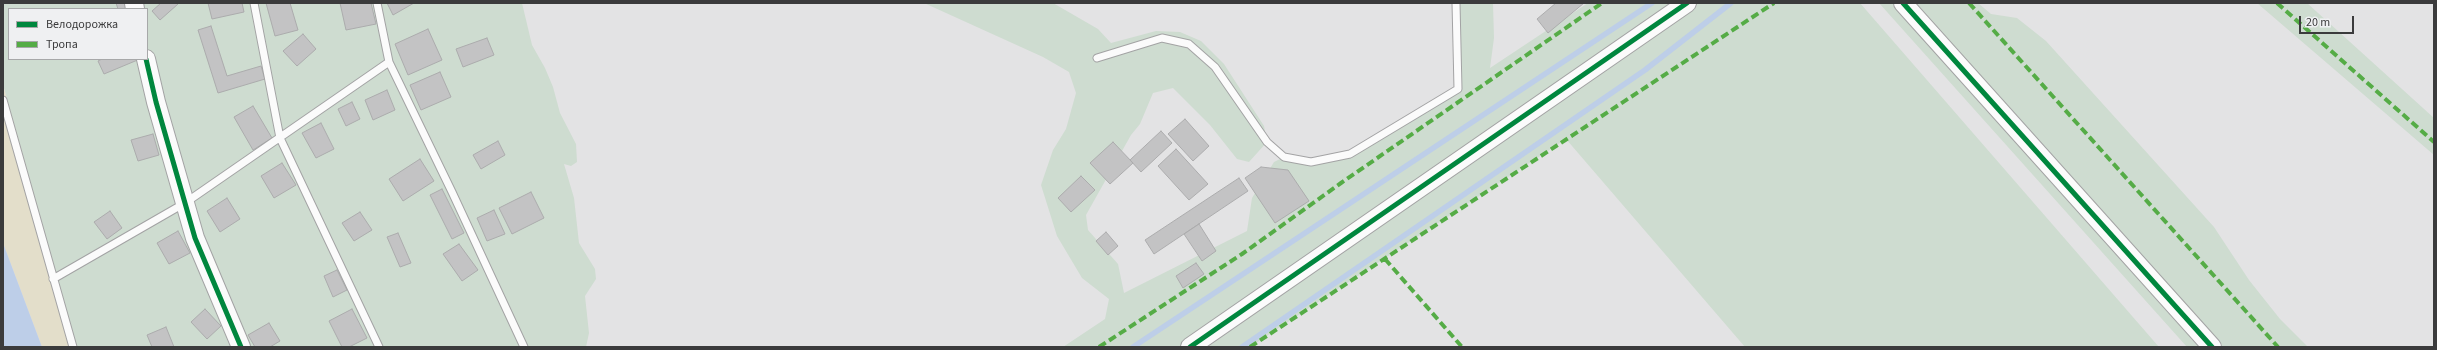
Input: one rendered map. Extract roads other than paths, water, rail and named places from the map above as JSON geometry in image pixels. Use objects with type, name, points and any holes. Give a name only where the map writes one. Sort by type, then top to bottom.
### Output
[{"type":"street","points":[[1190,347],[1687,3]]},
{"type":"street","points":[[1903,3],[2212,347]]},
{"type":"street","points":[[146,60],[156,102],[195,238],[241,347]]},
{"type":"lane","points":[[254,3],[280,138],[379,347]]},
{"type":"lane","points":[[377,3],[389,62],[452,192],[524,347]]},
{"type":"lane","points":[[1097,58],[1162,38],[1189,44],[1215,67],[1267,142],[1284,157],[1311,162],[1350,154],[1458,90],[1456,3]]},
{"type":"lane","points":[[53,279],[185,203],[389,62]]},
{"type":"lane","points":[[3,100],[73,347]]},
{"type":"water","points":[[3,243],[42,347],[3,347]]},
{"type":"waterway","points":[[1133,347],[1652,3]]},
{"type":"waterway","points":[[1242,347],[1645,70],[1731,3]]}]
